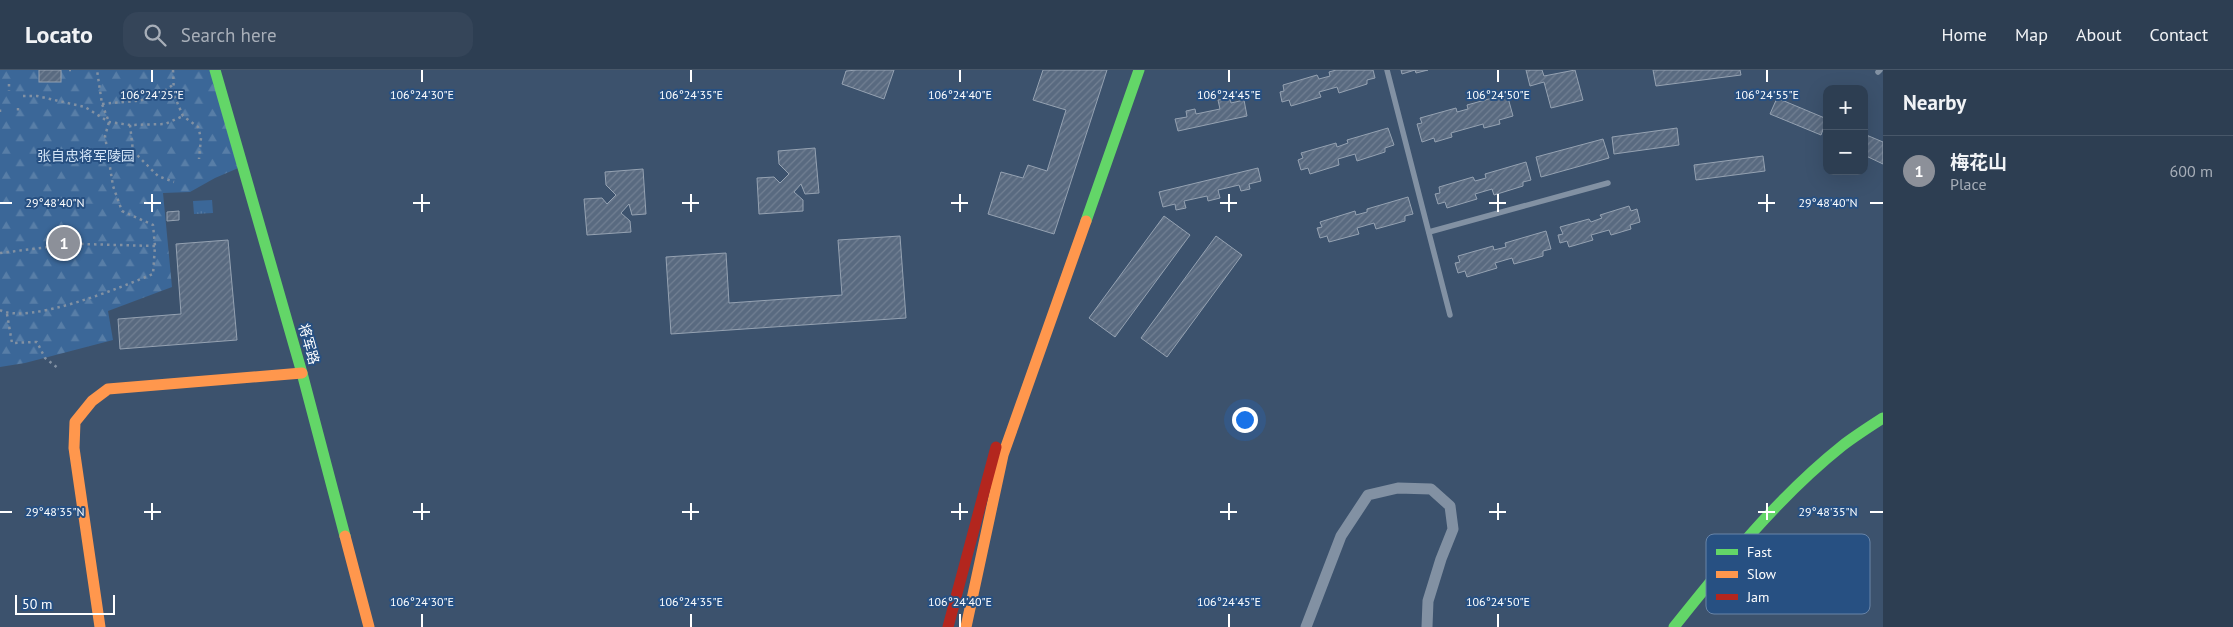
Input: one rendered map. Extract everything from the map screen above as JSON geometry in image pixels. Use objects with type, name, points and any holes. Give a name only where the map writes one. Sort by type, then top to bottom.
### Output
[{"type":"street","name":"将军路","points":[[216,70],[302,373],[370,627]]},
{"type":"street","points":[[966,627],[1003,455],[1139,70]]},
{"type":"street","points":[[948,627],[992,456],[1057,300]]},
{"type":"street","points":[[100,627],[74,448],[74,422],[92,401],[108,390],[302,373]]},
{"type":"street","points":[[1752,534],[1780,503],[1842,446],[1883,418]]},
{"type":"street","points":[[1306,627],[1340,536],[1368,495],[1398,488],[1431,489],[1450,506],[1454,529],[1441,559],[1428,601],[1426,627]]},
{"type":"street","points":[[1674,627],[1706,587]]},
{"type":"lane","points":[[1388,70],[1450,315]]},
{"type":"lane","points":[[1429,232],[1608,183]]},
{"type":"path","points":[[0,310],[7,314],[28,313],[69,304],[110,292],[153,274],[153,225],[122,211],[113,186],[105,136],[109,122],[102,104],[97,70]]},
{"type":"path","points":[[173,70],[174,95],[183,116],[198,127],[201,138],[199,159]]},
{"type":"path","points":[[102,104],[140,102],[161,94],[175,83]]},
{"type":"path","points":[[10,84],[10,91]]},
{"type":"path","points":[[23,96],[37,96],[85,107],[109,122],[130,125],[165,124],[183,116]]},
{"type":"path","points":[[18,108],[18,113]]},
{"type":"path","points":[[130,125],[133,151],[158,176],[174,182]]},
{"type":"path","points":[[81,244],[154,246]]},
{"type":"path","points":[[0,253],[49,247]]},
{"type":"path","points":[[7,314],[12,343],[37,342],[44,358],[59,370]]},
{"type":"green space","name":"张自忠将军陵园","points":[[0,70],[215,70],[243,166],[215,178],[190,192],[163,193],[172,287],[108,311],[113,340],[25,363],[0,367]]},
{"type":"green space","points":[[212,200],[213,213],[194,214],[193,201]]},
{"type":"building","points":[[39,70],[61,70],[61,82],[39,82]]},
{"type":"building","points":[[894,70],[884,99],[842,84],[846,71]]},
{"type":"building","points":[[1043,70],[1107,70],[1054,234],[988,214],[1001,172],[1023,178],[1028,165],[1047,171],[1066,110],[1033,100]]},
{"type":"building","points":[[1336,70],[1373,70],[1375,78],[1367,80],[1367,84],[1339,93],[1337,87],[1319,92],[1321,97],[1291,106],[1289,100],[1282,102],[1280,92],[1284,91],[1283,85],[1317,75],[1319,79],[1330,76],[1329,72]]},
{"type":"building","points":[[1401,70],[1415,70],[1402,74]]},
{"type":"building","points":[[1415,70],[1428,70],[1416,73]]},
{"type":"building","points":[[1526,70],[1542,70],[1544,76],[1575,70],[1583,100],[1551,108],[1544,82],[1530,86]]},
{"type":"building","points":[[1653,70],[1740,70],[1741,75],[1656,86]]},
{"type":"building","points":[[1507,94],[1513,116],[1499,120],[1500,124],[1484,128],[1483,124],[1451,133],[1452,137],[1435,142],[1434,138],[1422,142],[1417,124],[1422,123],[1420,118],[1456,108],[1457,112],[1468,109],[1467,105]]},
{"type":"building","points":[[1230,98],[1231,103],[1244,100],[1247,116],[1178,131],[1175,119],[1187,117],[1186,111],[1195,109],[1196,114],[1220,109],[1218,100]]},
{"type":"building","points":[[1777,98],[1823,117],[1823,130],[1821,135],[1770,114]]},
{"type":"building","points":[[1388,128],[1394,145],[1385,148],[1385,152],[1357,161],[1355,154],[1338,159],[1339,165],[1310,174],[1308,168],[1301,170],[1298,160],[1303,158],[1301,153],[1336,143],[1337,147],[1348,143],[1347,140]]},
{"type":"building","points":[[1677,128],[1679,145],[1614,154],[1612,137]]},
{"type":"building","points":[[1868,136],[1883,142],[1883,164],[1868,157]]},
{"type":"building","points":[[1603,139],[1609,158],[1541,177],[1536,157]]},
{"type":"building","points":[[815,148],[819,193],[805,194],[801,184],[794,192],[803,200],[803,211],[759,214],[757,178],[774,177],[780,183],[789,174],[779,164],[778,151]]},
{"type":"building","points":[[1763,156],[1765,171],[1696,180],[1694,165]]},
{"type":"building","points":[[1526,162],[1531,180],[1523,182],[1523,186],[1494,195],[1492,189],[1475,194],[1477,199],[1447,208],[1445,202],[1438,204],[1435,194],[1440,193],[1439,187],[1473,177],[1475,181],[1486,178],[1485,174]]},
{"type":"building","points":[[1258,168],[1261,181],[1249,184],[1250,189],[1241,191],[1239,185],[1218,190],[1220,198],[1208,201],[1207,196],[1184,201],[1186,208],[1176,210],[1175,204],[1163,207],[1159,192]]},
{"type":"building","points":[[643,169],[646,214],[632,215],[629,204],[621,213],[630,221],[631,232],[587,235],[584,199],[602,198],[607,204],[616,195],[606,185],[605,172]]},
{"type":"building","points":[[1408,197],[1413,214],[1405,216],[1405,221],[1376,229],[1374,223],[1357,228],[1359,234],[1329,242],[1327,236],[1320,238],[1317,228],[1322,227],[1320,222],[1355,211],[1356,215],[1367,212],[1367,209]]},
{"type":"building","points":[[1629,206],[1631,211],[1637,209],[1640,222],[1630,225],[1631,229],[1611,235],[1609,230],[1591,235],[1593,240],[1569,247],[1567,241],[1560,243],[1558,235],[1563,234],[1560,227],[1589,219],[1591,222],[1602,218],[1600,215]]},
{"type":"building","points":[[179,211],[179,220],[167,221],[167,212]]},
{"type":"building","points":[[1164,216],[1190,235],[1115,337],[1089,318]]},
{"type":"building","points":[[1546,231],[1551,249],[1543,251],[1543,256],[1514,264],[1512,258],[1495,263],[1497,268],[1467,277],[1465,271],[1458,273],[1455,263],[1460,262],[1458,256],[1493,246],[1494,250],[1506,247],[1505,243]]},
{"type":"building","points":[[900,236],[906,318],[671,334],[666,257],[726,253],[729,303],[842,295],[838,240]]},
{"type":"building","points":[[1216,236],[1242,255],[1167,357],[1141,338]]},
{"type":"building","points":[[228,240],[237,340],[120,349],[118,319],[181,314],[176,244]]},
{"type":"traffic: fast","points":[[215,70],[302,373],[345,536]]},
{"type":"traffic: fast","points":[[1086,221],[1139,70]]},
{"type":"traffic: fast","points":[[1751,534],[1818,466],[1842,446],[1883,418]]},
{"type":"traffic: fast","points":[[1674,627],[1706,588]]},
{"type":"traffic: slow","points":[[966,627],[1003,455],[1086,221]]},
{"type":"traffic: slow","points":[[100,627],[74,448],[75,422],[92,401],[108,389],[302,373]]},
{"type":"traffic: slow","points":[[345,536],[369,627]]},
{"type":"traffic: jam","points":[[948,627],[996,447]]},
{"type":"place","name":"梅花山","points":[[64,243]]}]
